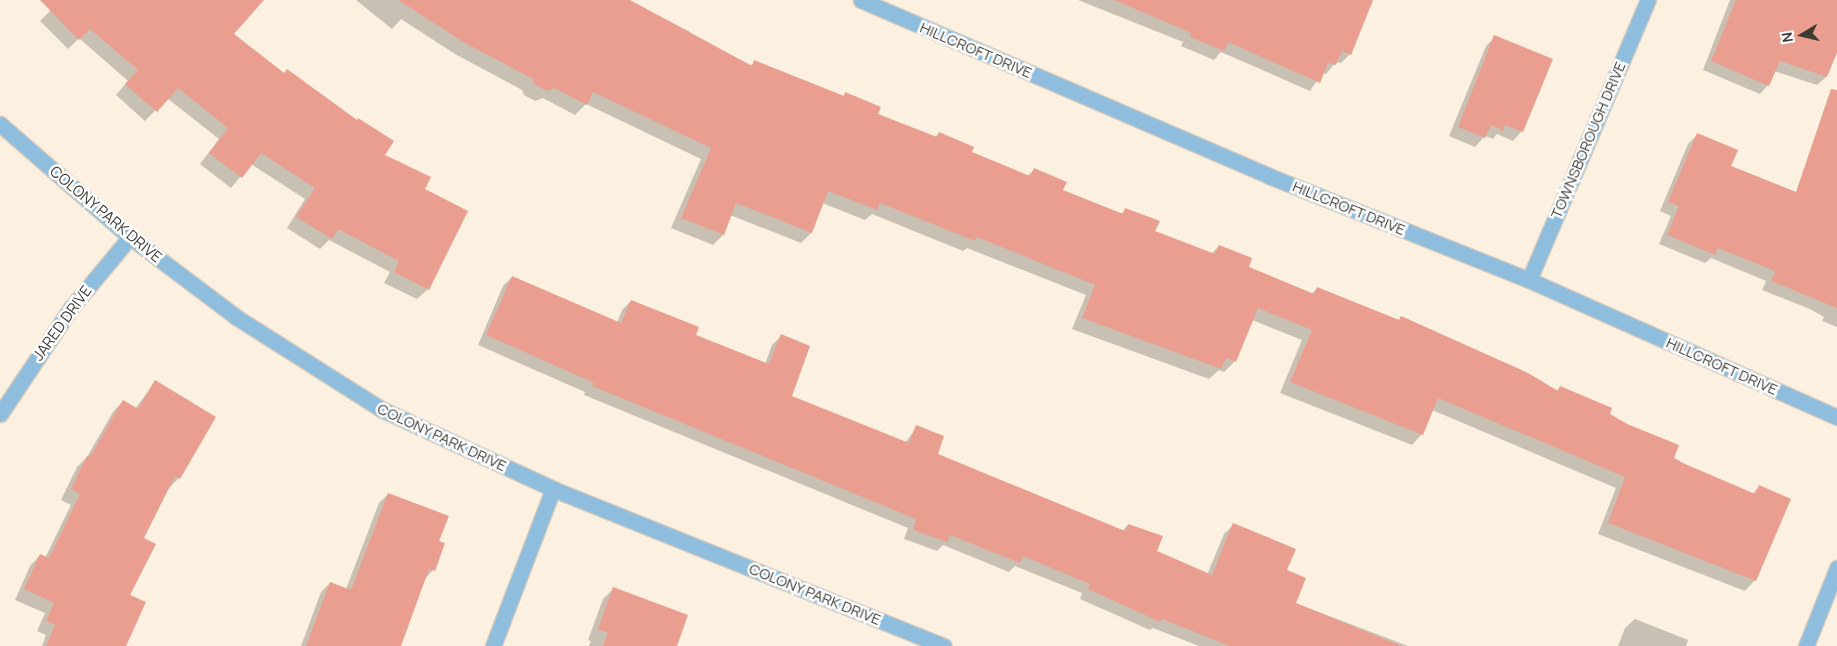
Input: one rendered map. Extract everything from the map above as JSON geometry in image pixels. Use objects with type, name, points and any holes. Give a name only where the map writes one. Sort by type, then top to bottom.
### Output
[{"type":"street","name":"HILLCROFT DRIVE","points":[[861,0],[1269,176],[1529,280],[1837,417]]},
{"type":"street","name":"TOWNSBOROUGH DRIVE","points":[[1529,280],[1648,0]]},
{"type":"street","name":"COLONY PARK DRIVE","points":[[0,124],[130,237],[236,317],[381,409],[553,489],[944,646]]},
{"type":"street","name":"JARED DRIVE","points":[[0,414],[71,308],[130,237]]},
{"type":"street","points":[[492,646],[553,489]]},
{"type":"street","points":[[1806,646],[1837,568]]},
{"type":"building","points":[[40,0],[264,0],[234,34],[284,73],[287,69],[357,120],[358,118],[394,141],[385,155],[431,177],[425,189],[468,211],[429,290],[394,272],[399,261],[338,229],[332,239],[296,217],[315,188],[261,153],[242,178],[209,153],[228,128],[178,88],[157,112],[125,84],[138,70],[90,29],[79,40]]},
{"type":"building","points":[[398,0],[630,0],[752,66],[754,60],[844,96],[845,92],[881,107],[878,114],[937,137],[939,132],[974,147],[972,152],[1030,176],[1034,168],[1067,182],[1063,190],[1123,214],[1125,208],[1160,221],[1155,231],[1215,254],[1219,245],[1252,258],[1249,267],[1314,294],[1317,287],[1399,320],[1401,316],[1528,373],[1558,391],[1560,386],[1612,408],[1610,414],[1627,424],[1679,445],[1674,458],[1685,464],[1755,494],[1759,485],[1791,499],[1756,581],[1608,523],[1625,477],[1438,398],[1423,435],[1290,382],[1312,330],[1258,308],[1236,362],[1226,358],[1221,369],[1082,318],[1095,285],[977,237],[975,241],[880,203],[877,210],[828,191],[812,233],[736,203],[724,235],[681,218],[711,148],[593,92],[587,105],[554,88],[547,91],[534,84],[533,79],[465,43]]},
{"type":"building","points":[[1114,0],[1373,0],[1351,55],[1342,51],[1336,65],[1328,63],[1320,83],[1228,42],[1224,51],[1190,37],[1191,33]]},
{"type":"building","points":[[1736,0],[1837,0],[1837,52],[1827,77],[1780,61],[1769,86],[1711,61]]},
{"type":"building","points":[[1494,35],[1553,59],[1523,132],[1505,125],[1503,131],[1491,125],[1485,138],[1458,127]]},
{"type":"building","points":[[1831,89],[1837,90],[1837,308],[1771,281],[1775,271],[1718,248],[1715,255],[1667,235],[1679,206],[1668,202],[1697,133],[1738,150],[1731,166],[1796,192]]},
{"type":"building","points":[[512,276],[621,323],[631,300],[699,327],[696,335],[769,364],[781,334],[810,346],[792,396],[909,443],[916,425],[944,436],[938,454],[1125,531],[1128,524],[1163,536],[1157,551],[1212,575],[1233,523],[1296,549],[1287,570],[1306,578],[1296,603],[1401,646],[1230,646],[1162,619],[1160,622],[1088,589],[1090,584],[1023,556],[1020,563],[950,535],[948,542],[913,530],[916,519],[592,386],[594,383],[486,335]]},
{"type":"building","points":[[155,380],[216,417],[180,479],[175,476],[144,538],[156,544],[130,595],[146,602],[126,646],[46,646],[55,625],[46,621],[54,603],[24,589],[40,554],[49,558],[80,494],[71,489],[87,456],[90,457],[123,400],[138,409]]},
{"type":"building","points":[[388,493],[449,516],[439,541],[445,543],[435,571],[429,569],[401,646],[306,646],[330,582],[351,590]]},
{"type":"building","points":[[613,587],[688,615],[677,646],[603,646],[608,633],[598,629]]}]
